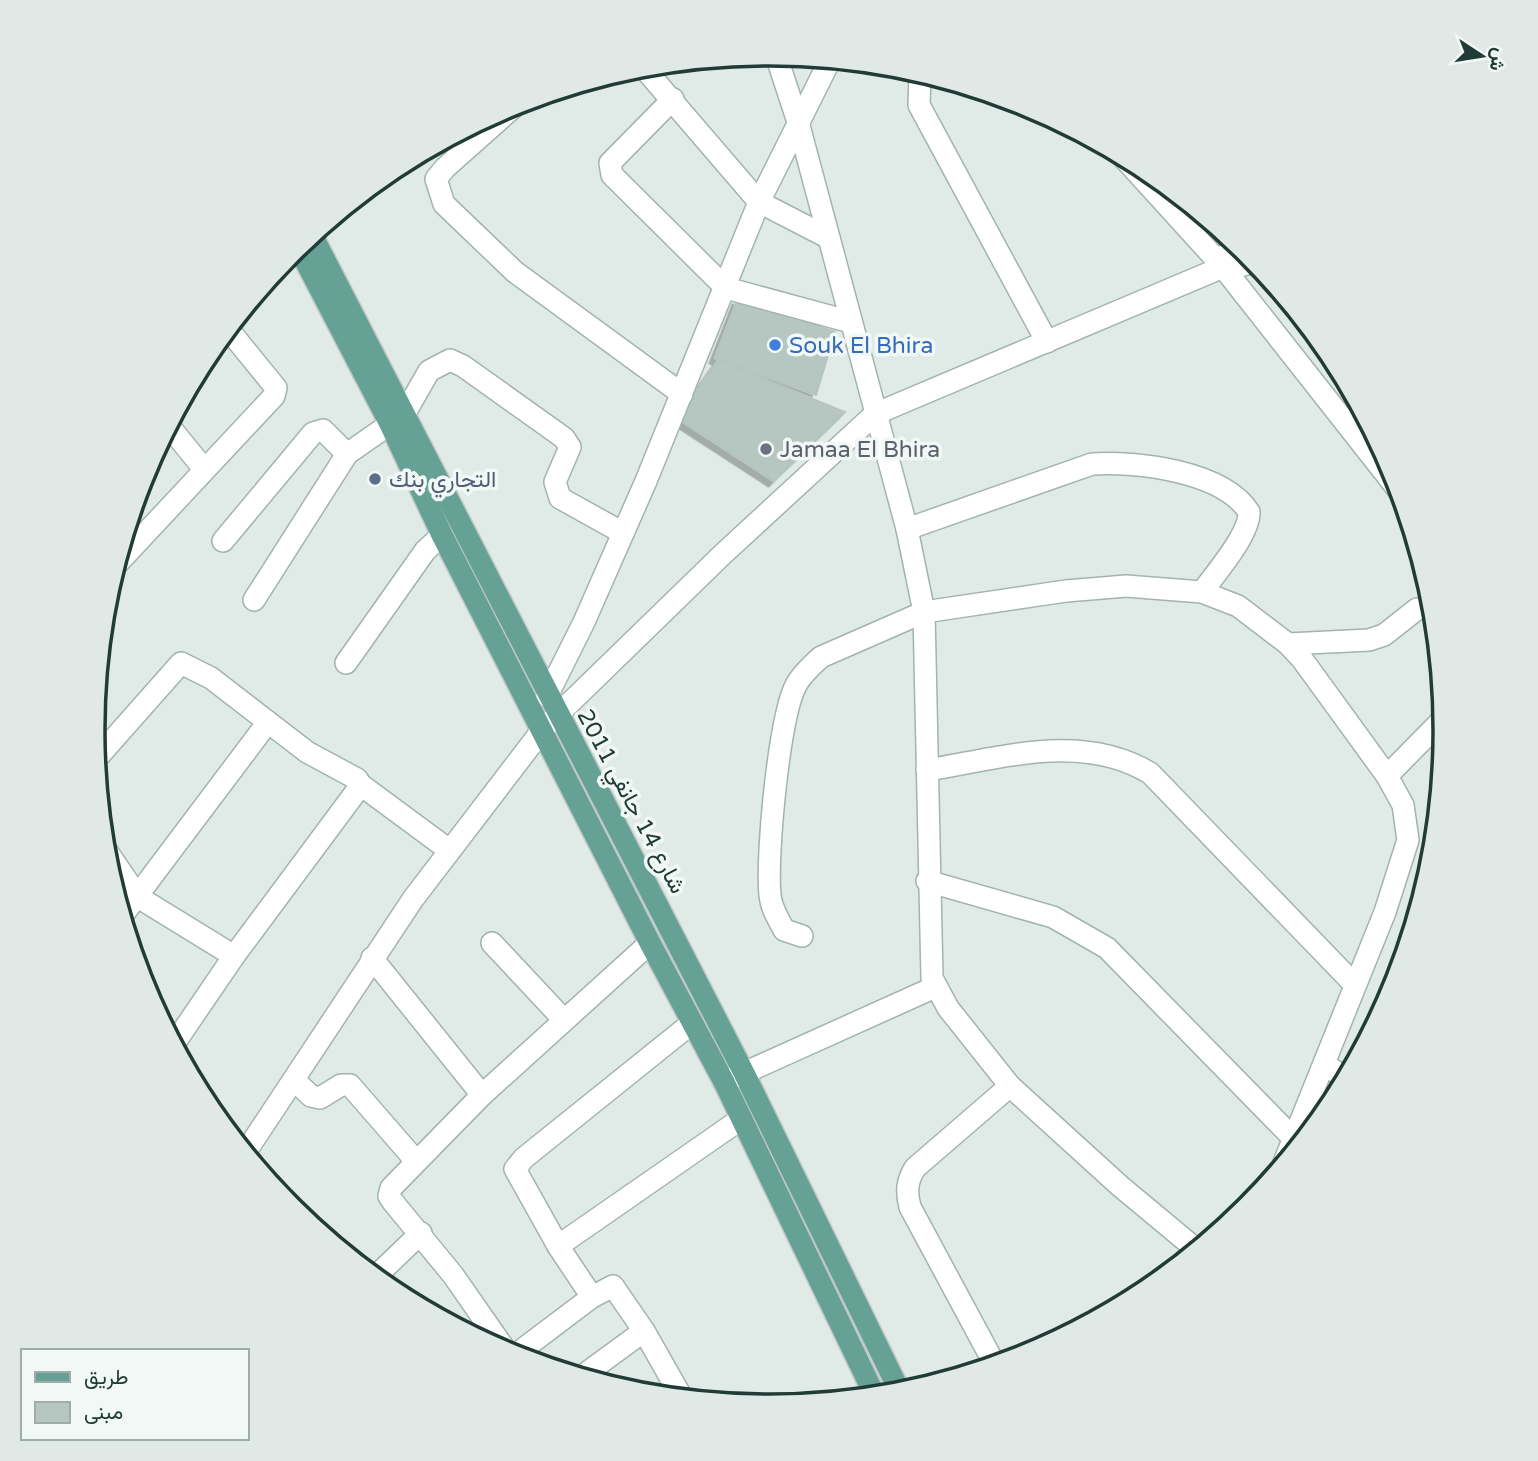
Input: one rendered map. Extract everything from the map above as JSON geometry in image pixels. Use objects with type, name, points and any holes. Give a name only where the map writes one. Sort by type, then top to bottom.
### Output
[{"type":"main road","name":"شارع 14 جانفي 2011","points":[[317,245],[398,418],[549,713],[744,1073],[893,1383]]},
{"type":"main road","name":"شارع 14 جانفي 2011","points":[[304,257],[398,418],[442,535],[549,713],[650,943],[724,1082],[870,1387]]},
{"type":"street","points":[[780,67],[798,122],[907,529],[925,612],[927,881],[930,965],[935,987],[1010,1086],[1120,1186],[1190,1244]]},
{"type":"street","points":[[549,713],[726,288],[759,202],[826,69]]},
{"type":"street","points":[[652,77],[759,202],[829,238]]},
{"type":"street","points":[[920,84],[919,106],[1047,342]]},
{"type":"street","points":[[673,99],[610,163],[612,175],[726,288],[851,323]]},
{"type":"street","points":[[489,129],[436,179],[444,204],[515,272],[682,394]]},
{"type":"street","points":[[1150,187],[1223,267],[1375,461]]},
{"type":"street","points":[[1223,267],[1229,252]]},
{"type":"street","points":[[250,1145],[372,958],[549,713],[875,414],[1223,267],[1242,264]]},
{"type":"street","points":[[136,533],[263,409],[276,388],[234,337]]},
{"type":"street","points":[[254,600],[347,454],[398,418],[429,371],[450,360],[463,366],[564,438],[570,447],[555,482],[560,498],[623,533]]},
{"type":"street","points":[[223,541],[313,433],[323,430],[332,436],[347,454]]},
{"type":"street","points":[[175,433],[204,469]]},
{"type":"street","points":[[907,529],[1092,464],[1118,462],[1164,468],[1228,493],[1249,512],[1248,523],[1236,545],[1202,592]]},
{"type":"street","points":[[346,663],[425,551],[442,535]]},
{"type":"street","points":[[802,936],[784,930],[772,909],[769,878],[780,751],[792,697],[807,669],[821,657],[925,612],[1066,591],[1114,587],[1202,592],[1238,606],[1288,644],[1387,776],[1403,805],[1408,841],[1385,912],[1298,1132]]},
{"type":"street","points":[[1288,644],[1369,640],[1384,635],[1417,609]]},
{"type":"street","points":[[105,749],[181,663],[211,678],[307,752],[357,779],[361,785],[449,850]]},
{"type":"street","points":[[129,907],[268,722]]},
{"type":"street","points":[[1387,776],[1433,729]]},
{"type":"street","points":[[927,769],[1069,750],[1125,758],[1150,773],[1355,985]]},
{"type":"street","points":[[180,1036],[234,956],[361,785]]},
{"type":"street","points":[[121,872],[138,897],[234,956]]},
{"type":"street","points":[[927,881],[1053,917],[1107,948],[1293,1138]]},
{"type":"street","points":[[492,943],[564,1020]]},
{"type":"street","points":[[494,1335],[421,1233],[389,1196],[390,1188],[482,1096],[650,943]]},
{"type":"street","points":[[372,958],[482,1096]]},
{"type":"street","points":[[724,1082],[935,987]]},
{"type":"street","points":[[592,1297],[558,1246],[515,1169],[524,1158],[692,1023]]},
{"type":"street","points":[[1325,1065],[1338,1073]]},
{"type":"street","points":[[294,1080],[311,1096],[320,1098],[341,1084],[350,1085],[415,1161]]},
{"type":"street","points":[[990,1356],[910,1207],[907,1195],[908,1179],[915,1168],[1010,1086]]},
{"type":"street","points":[[558,1246],[741,1119]]},
{"type":"street","points":[[382,1270],[421,1233]]},
{"type":"street","points":[[525,1348],[592,1297],[613,1286],[644,1331],[676,1388]]},
{"type":"street","points":[[591,1370],[644,1331]]},
{"type":"building","name":"Souk El Bhira","points":[[738,299],[835,332],[816,395],[715,358]]},
{"type":"building","name":"Jamaa El Bhira","points":[[718,361],[845,412],[774,481],[677,418]]},
{"type":"place","name":"Souk El Bhira","points":[[775,345]]},
{"type":"place","name":"Jamaa El Bhira","points":[[766,449]]},
{"type":"place","name":"التجاري بنك","points":[[375,479]]}]
